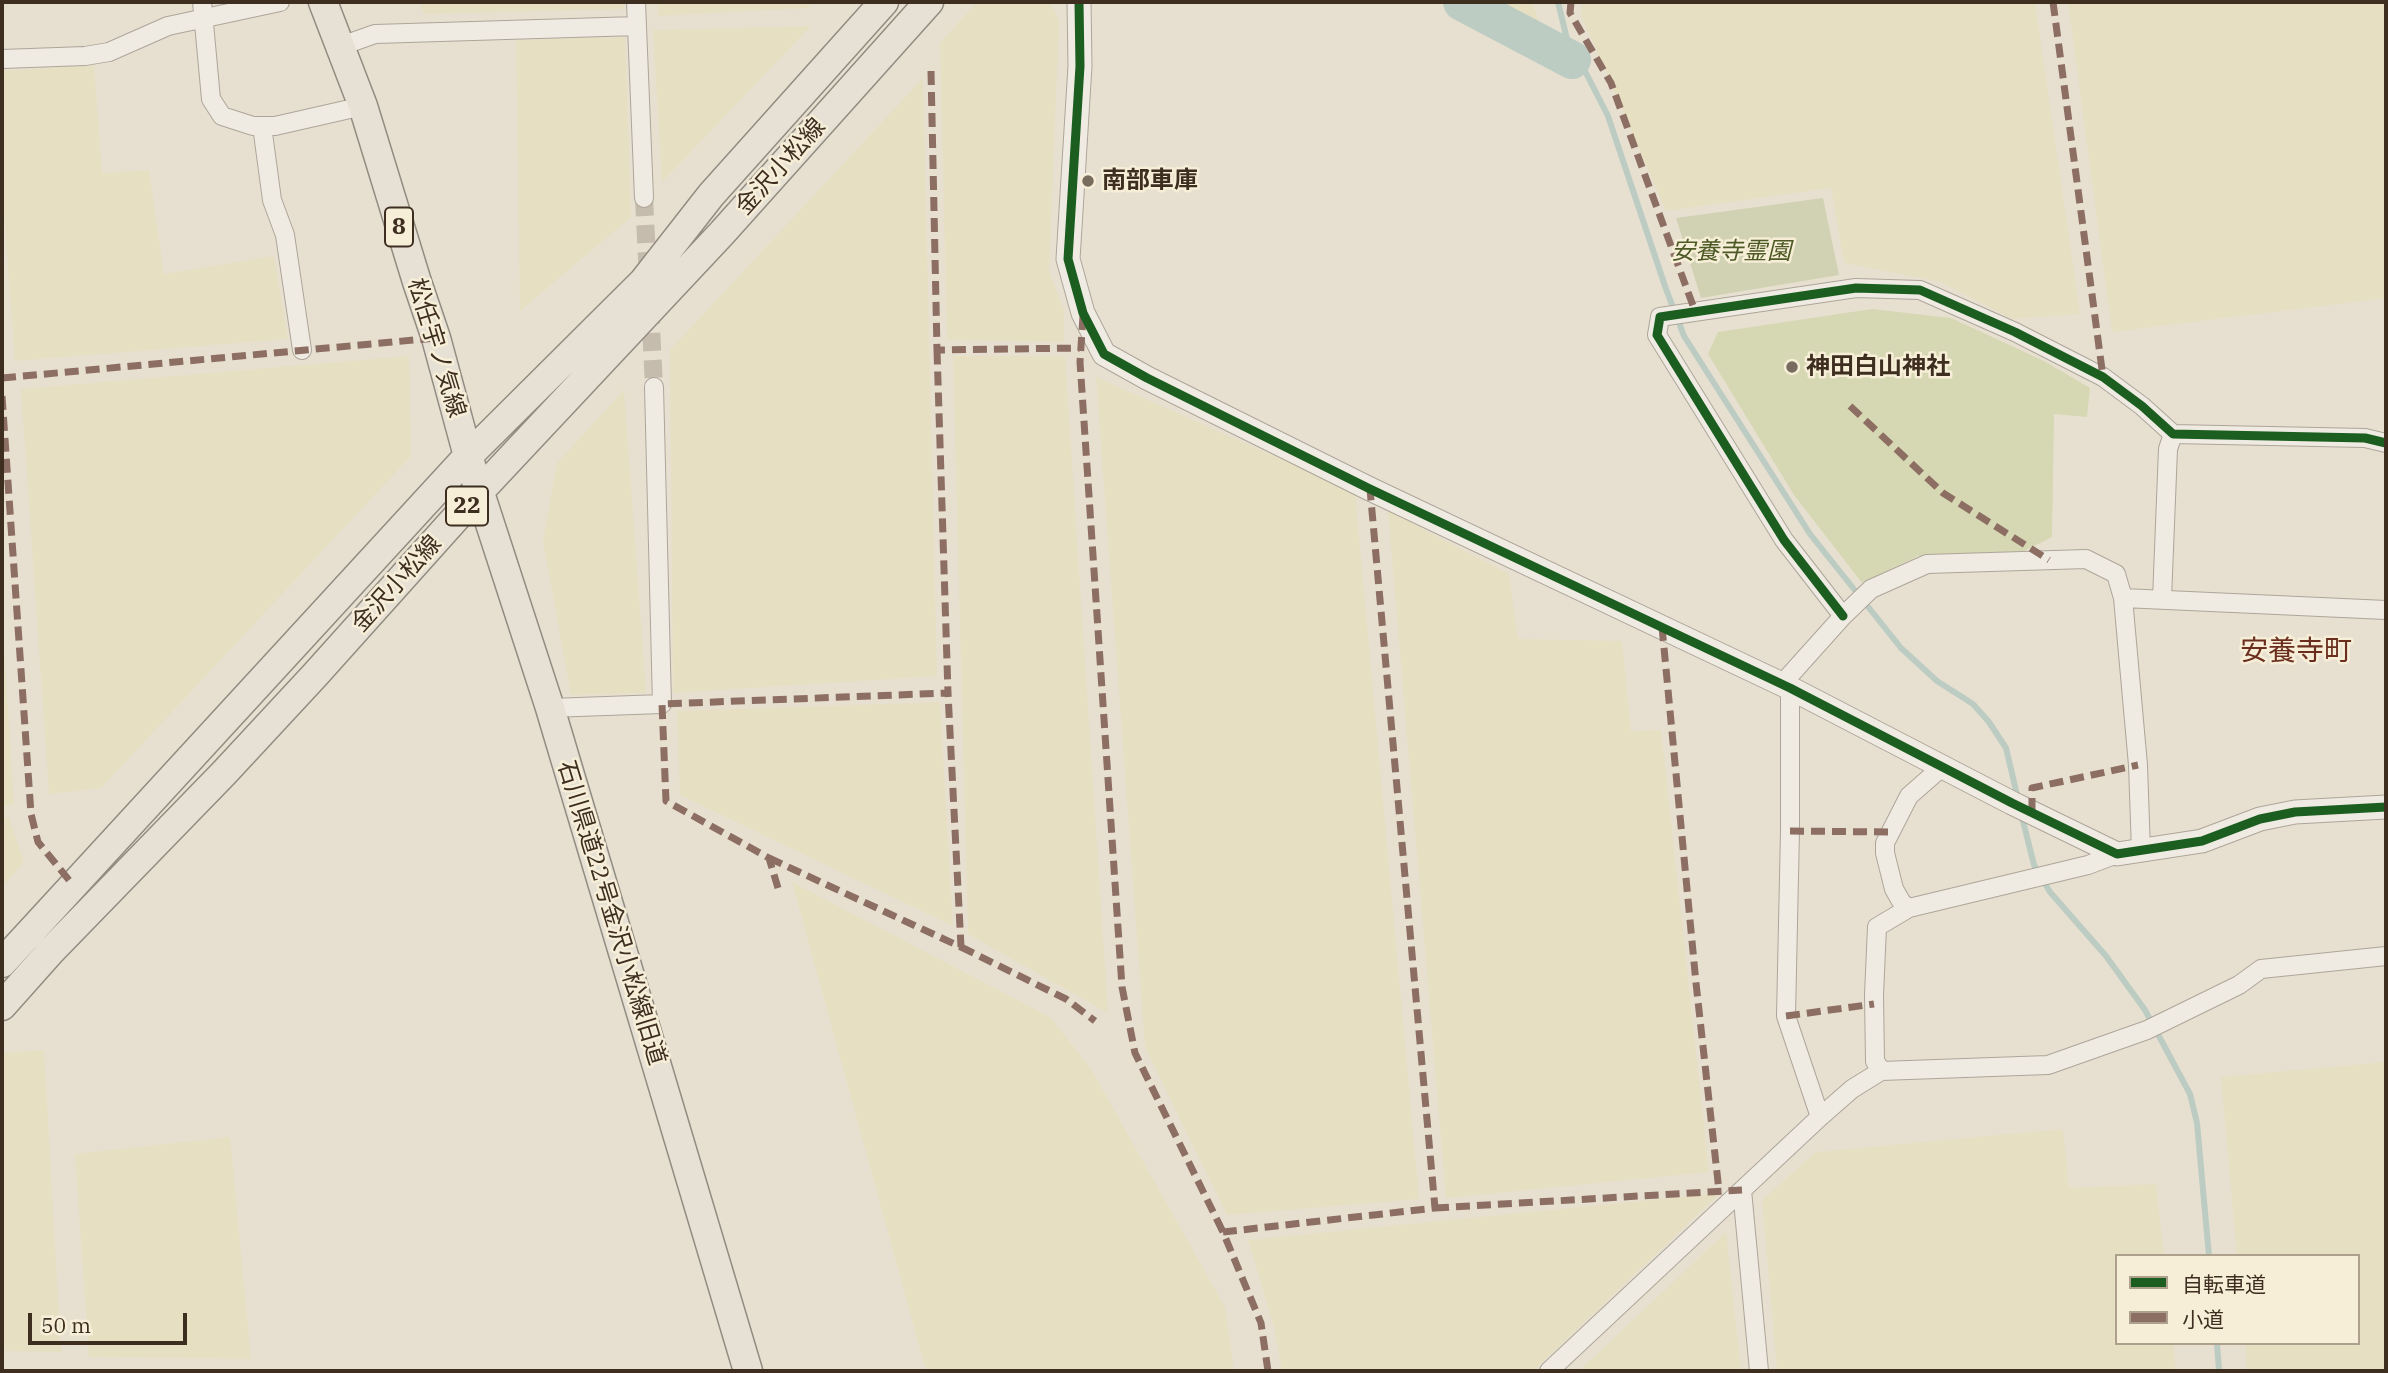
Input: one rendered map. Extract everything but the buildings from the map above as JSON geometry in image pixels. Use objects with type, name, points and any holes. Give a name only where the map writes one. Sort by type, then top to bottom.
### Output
[{"type":"main road","name":"松任宇ノ気線","points":[[323,2],[363,106],[436,338],[468,456]]},
{"type":"main road","name":"金沢小松線","points":[[2,963],[468,456],[643,282],[719,185],[884,2]]},
{"type":"main road","name":"金沢小松線","points":[[2,1006],[51,951],[260,734],[480,491],[722,233],[929,2]]},
{"type":"main road","name":"石川県道22号金沢小松線旧道","points":[[468,456],[550,708],[748,1371]]},
{"type":"street","points":[[2,59],[85,56],[109,52],[203,10],[280,2]]},
{"type":"street","points":[[636,2],[644,198]]},
{"type":"street","points":[[1079,2],[1080,66],[1068,259],[1083,313],[1104,354],[1370,489],[1786,686],[2117,854]]},
{"type":"street","points":[[203,10],[211,99],[222,116],[253,125],[275,125],[363,106]]},
{"type":"street","points":[[341,46],[375,34],[637,26]]},
{"type":"street","points":[[262,125],[272,200],[285,235],[302,350]]},
{"type":"street","points":[[1848,612],[1784,540],[1657,335],[1660,317],[1856,288],[1920,290],[2015,332],[2103,377],[2142,406],[2173,434],[2365,438],[2386,443]]},
{"type":"street","points":[[550,708],[662,704],[654,387]]},
{"type":"street","points":[[2162,599],[2168,449],[2173,434]]},
{"type":"street","points":[[1820,1116],[1786,1016],[1790,831],[1786,686],[1848,612],[1871,590],[1927,564],[2087,559],[2116,574],[2123,598],[2138,765],[2141,850]]},
{"type":"street","points":[[2123,598],[2386,610]]},
{"type":"street","points":[[1909,908],[1902,903],[1894,890],[1885,843],[1909,796],[1942,767]]},
{"type":"street","points":[[1881,1071],[1875,1061],[1877,927],[1909,908],[2088,865],[2117,854],[2202,841],[2260,819],[2295,812],[2386,807]]},
{"type":"street","points":[[1549,1371],[1820,1116],[1852,1089],[1881,1071],[2048,1065],[2155,1026],[2239,985],[2261,969],[2386,956]]},
{"type":"street","points":[[1742,1190],[1759,1371]]},
{"type":"shaded area","points":[[420,2],[624,2],[624,9],[424,14]]},
{"type":"shaded area","points":[[657,2],[814,2],[808,8],[658,16]]},
{"type":"shaded area","points":[[977,2],[1051,2],[1059,21],[1049,271],[1064,310],[1064,342],[947,340],[940,43]]},
{"type":"shaded area","points":[[1490,2],[1533,2],[1540,27]]},
{"type":"shaded area","points":[[1582,2],[2035,2],[2080,314],[2012,319],[1941,282],[1844,263],[1831,188],[1666,211],[1581,15]]},
{"type":"shaded area","points":[[2068,2],[2386,2],[2386,298],[2112,332]]},
{"type":"shaded area","points":[[811,26],[662,182],[653,30]]},
{"type":"shaded area","points":[[625,37],[631,217],[520,311],[516,40]]},
{"type":"shaded area","points":[[94,65],[102,173],[149,170],[164,274],[274,256],[288,339],[15,361],[2,189],[2,71]]},
{"type":"shaded area","points":[[923,78],[937,676],[673,693],[670,350]]},
{"type":"shaded area","points":[[409,356],[411,456],[101,788],[49,794],[21,389]]},
{"type":"shaded area","points":[[953,356],[1065,356],[1108,1013],[968,934]]},
{"type":"shaded area","points":[[1096,377],[1355,492],[1419,1199],[1227,1215],[1145,1047]]},
{"type":"shaded area","points":[[624,390],[646,693],[571,695],[543,541],[557,463]]},
{"type":"shaded area","points":[[1388,511],[1509,574],[1518,639],[1622,641],[1631,731],[1661,730],[1709,1172],[1446,1198]]},
{"type":"shaded area","points":[[2,615],[14,804],[2,806]]},
{"type":"shaded area","points":[[940,702],[953,926],[680,795],[677,711]]},
{"type":"shaded area","points":[[9,817],[24,862],[2,887],[2,818]]},
{"type":"shaded area","points":[[792,882],[1050,1017],[1091,1069],[1225,1307],[1234,1371],[926,1371]]},
{"type":"shaded area","points":[[44,1050],[61,1352],[2,1351],[2,1053]]},
{"type":"shaded area","points":[[2386,1062],[2386,1371],[2247,1371],[2245,1345],[2360,1345],[2360,1254],[2237,1254],[2221,1077]]},
{"type":"shaded area","points":[[2063,1129],[2069,1188],[2156,1184],[2164,1254],[2115,1254],[2115,1345],[2173,1345],[2176,1371],[1777,1371],[1762,1200],[1816,1152]]},
{"type":"shaded area","points":[[230,1137],[251,1359],[89,1357],[75,1154]]},
{"type":"shaded area","points":[[1720,1193],[1533,1371],[1282,1371],[1274,1327],[1248,1240]]},
{"type":"shaded area","points":[[1726,1232],[1741,1371],[1579,1371]]},
{"type":"green space","name":"安養寺霊園","points":[[1823,198],[1839,275],[1701,298],[1676,218]]},
{"type":"green space","points":[[1872,309],[1951,318],[2044,361],[2090,388],[2087,417],[2054,414],[2052,537],[2024,551],[1918,556],[1862,583],[1794,495],[1708,354],[1718,332]]},
{"type":"waterway","points":[[1462,2],[1572,60]]},
{"type":"waterway","points":[[1558,2],[1572,60],[1586,73],[1608,116],[1684,336],[1810,534],[1901,648],[1937,681],[1973,704],[1989,722],[2006,748],[2018,799]]},
{"type":"waterway","points":[[2021,813],[2034,865],[2050,892],[2106,956],[2145,1010],[2190,1094],[2197,1123],[2209,1254]]},
{"type":"waterway","points":[[2217,1345],[2219,1371]]},
{"type":"tunnel","points":[[644,198],[648,278]]},
{"type":"tunnel","points":[[650,306],[654,387]]},
{"type":"marked path","points":[[1571,2],[1570,13],[1611,83],[1695,311]]},
{"type":"marked path","points":[[2053,2],[2103,377]]},
{"type":"marked path","points":[[931,71],[937,350],[1080,348]]},
{"type":"marked path","points":[[1083,316],[1080,362],[1122,987],[1135,1053],[1223,1232]]},
{"type":"marked path","points":[[2,378],[436,338]]},
{"type":"marked path","points":[[778,888],[769,858],[666,801],[662,704],[948,693],[937,350]]},
{"type":"marked path","points":[[2,396],[31,814],[38,842],[73,885]]},
{"type":"marked path","points":[[1850,406],[1943,493],[2049,560]]},
{"type":"marked path","points":[[1268,1371],[1261,1323],[1223,1232],[1435,1208],[1370,489]]},
{"type":"marked path","points":[[1662,627],[1719,1191]]},
{"type":"marked path","points":[[769,858],[961,947],[948,693]]},
{"type":"marked path","points":[[2032,812],[2032,788],[2138,765]]},
{"type":"marked path","points":[[1790,831],[1890,832]]},
{"type":"marked path","points":[[961,947],[1066,999],[1095,1021]]},
{"type":"marked path","points":[[1786,1016],[1874,1004]]},
{"type":"marked path","points":[[1435,1208],[1742,1190]]},
{"type":"cycle path","points":[[1079,2],[1080,66],[1068,259],[1083,313],[1104,354],[1370,489],[1790,688],[2117,854],[2202,841],[2260,819],[2295,812],[2386,807]]},
{"type":"cycle path","points":[[1843,616],[1784,540],[1657,335],[1660,317],[1856,288],[1920,290],[2015,332],[2103,377],[2142,406],[2173,434],[2365,438],[2386,443]]},
{"type":"place","name":"南部車庫","points":[[1088,181]]},
{"type":"place","name":"神田白山神社","points":[[1792,367]]},
{"type":"district","name":"安養寺町","points":[[2296,652]]}]
